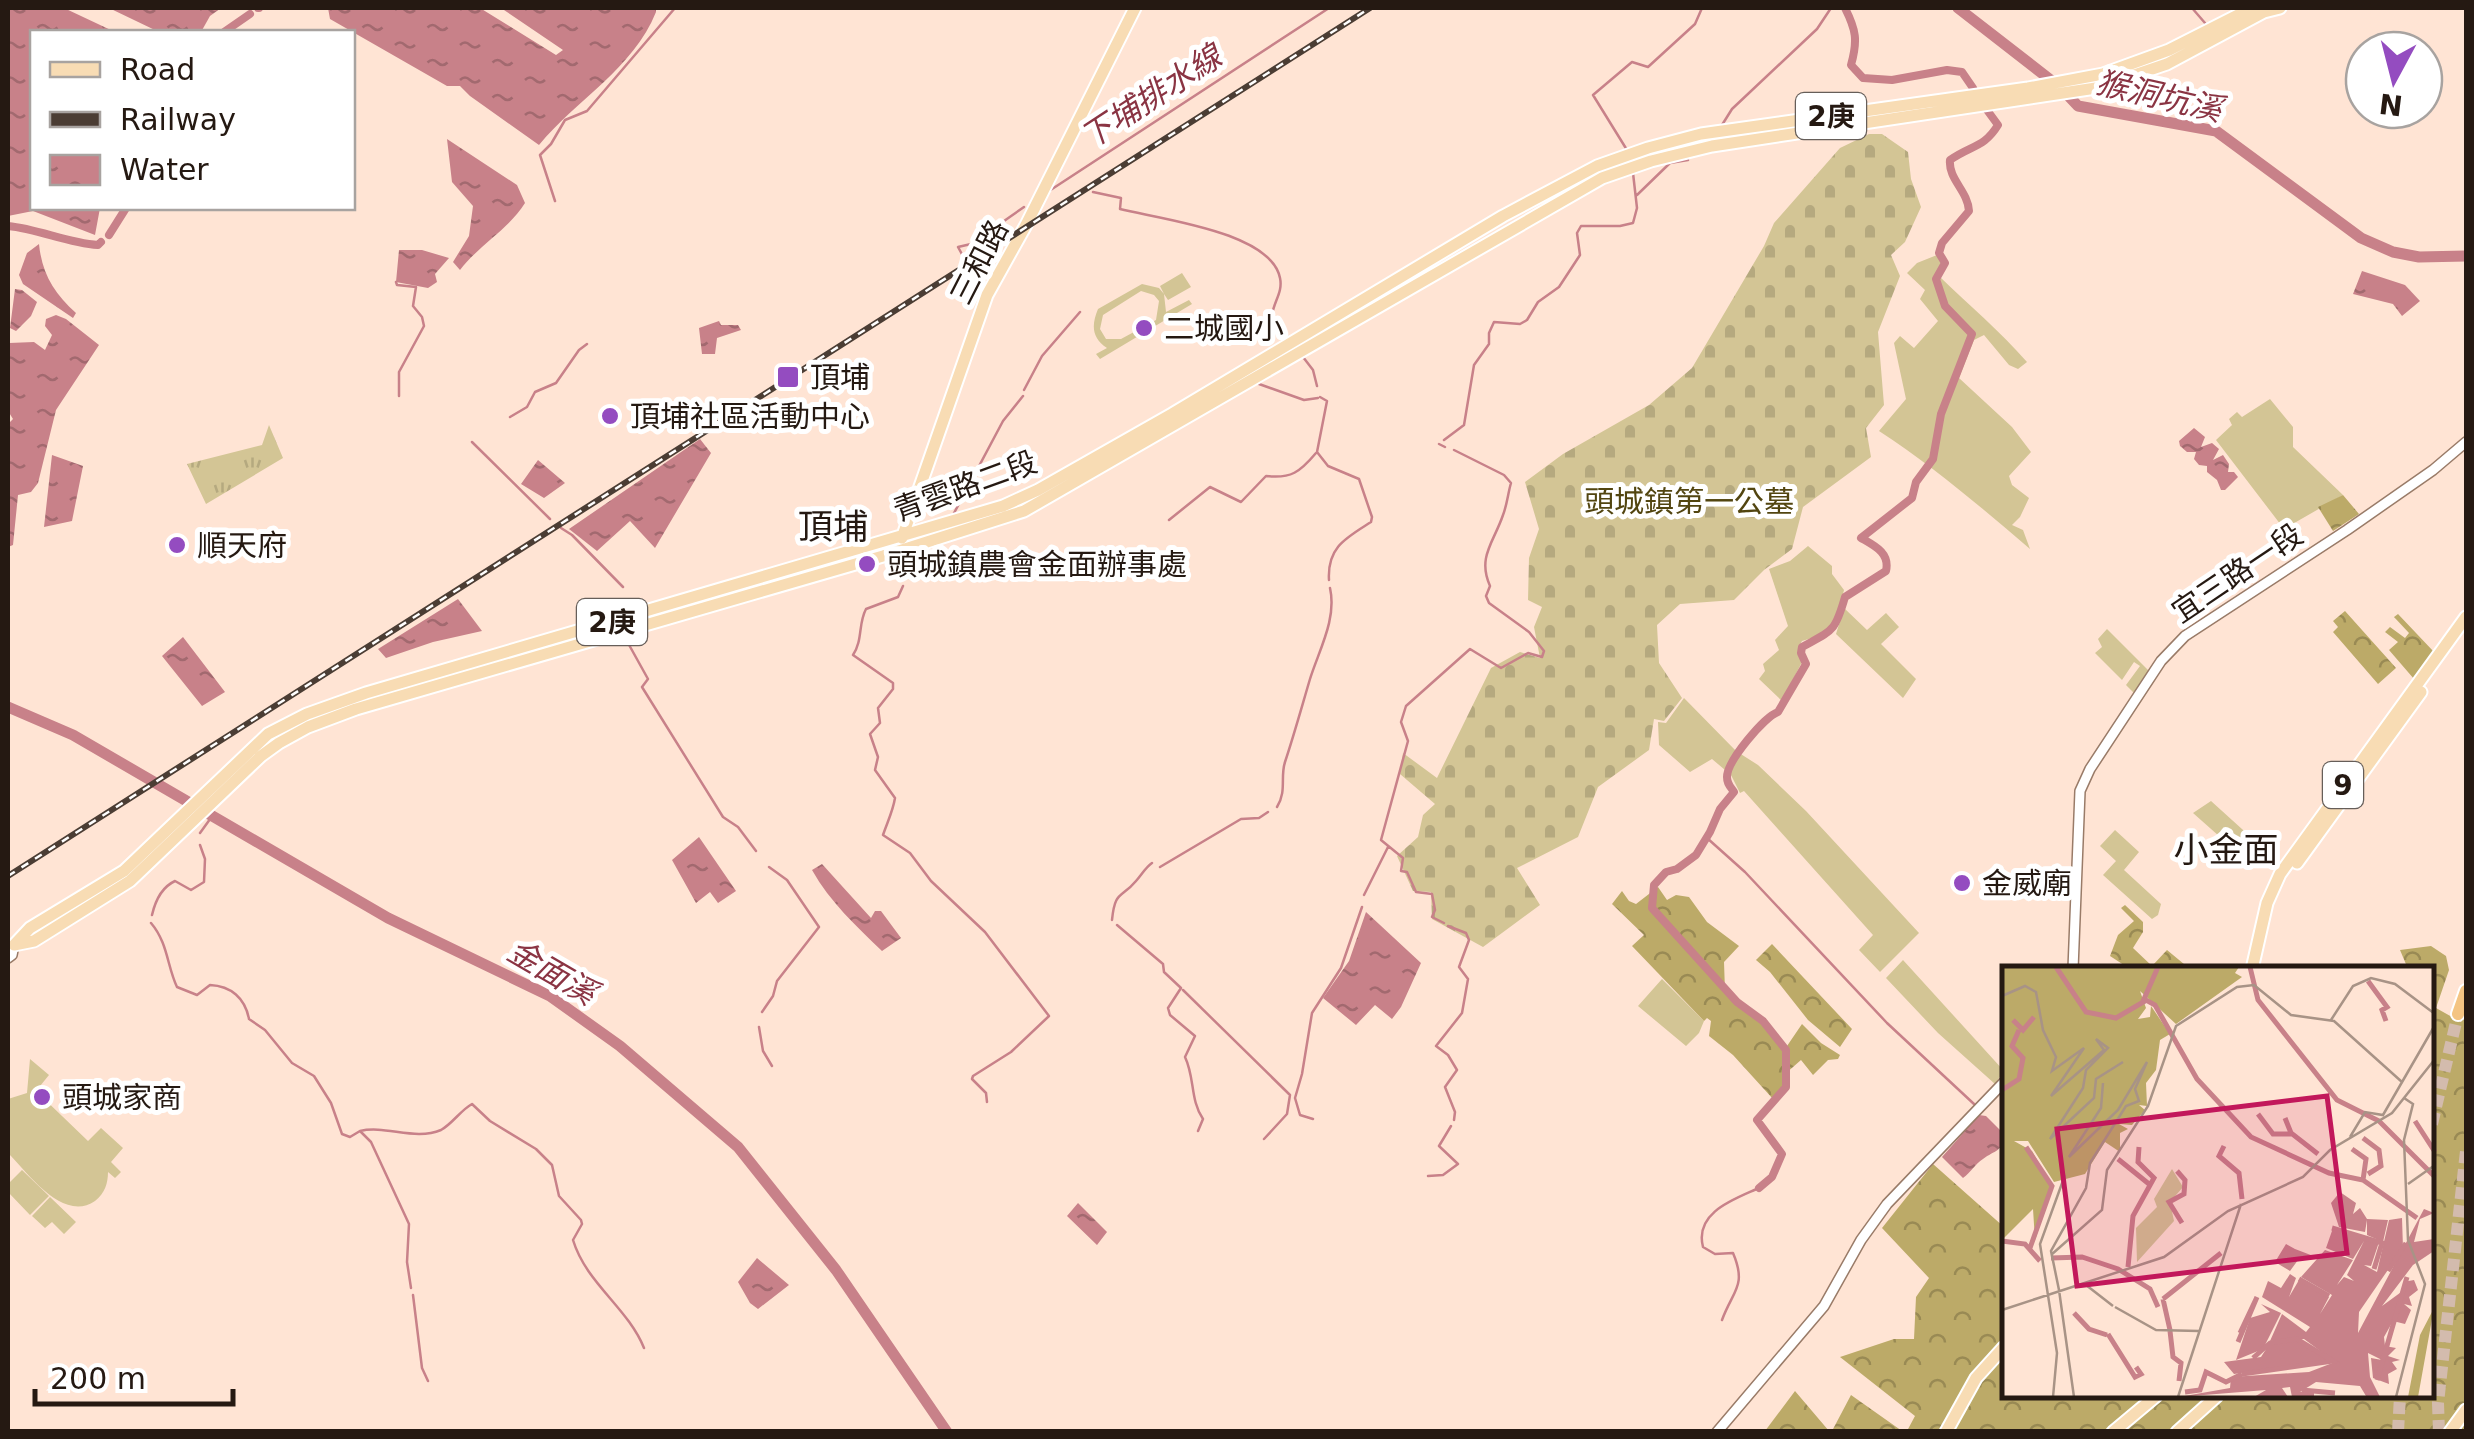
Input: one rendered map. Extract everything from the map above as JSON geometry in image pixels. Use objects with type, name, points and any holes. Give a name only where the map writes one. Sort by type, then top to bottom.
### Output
[{"type":"highway","points":[[2458,1014],[2466,990]]},
{"type":"main road","name":"三和路","points":[[898,552],[986,294],[1026,225],[1135,8]]},
{"type":"main road","name":"2庚","points":[[1649,154],[1701,134],[2082,78],[2169,50],[2252,8]]},
{"type":"main road","name":"2庚","points":[[1649,154],[2096,88],[2167,64],[2247,21],[2280,8]]},
{"type":"main road","name":"青雲路二段","points":[[212,796],[253,745],[307,714],[400,683],[1003,506],[1622,163],[1649,154]]},
{"type":"main road","name":"青雲路二段","points":[[212,796],[279,743],[356,709],[1024,512],[1173,415]]},
{"type":"main road","name":"9","points":[[2256,966],[2267,903],[2280,874],[2466,617]]},
{"type":"main road","name":"9","points":[[2257,966],[2281,886],[2466,629]]},
{"type":"main road","name":"2庚","points":[[10,946],[34,941],[130,881],[189,827],[212,796]]},
{"type":"main road","name":"2庚","points":[[10,946],[30,928],[124,872],[212,796]]},
{"type":"main road","points":[[1946,1432],[1976,1378],[2002,1349]]},
{"type":"main road","points":[[2112,1432],[2152,1399]]},
{"type":"main road","points":[[2176,1432],[2214,1399]]},
{"type":"main road","points":[[2450,1432],[2466,1410]]},
{"type":"street","name":"宜三路一段","points":[[2073,966],[2080,792],[2090,769],[2161,661],[2196,627],[2347,530],[2466,442]]},
{"type":"street","points":[[8,958],[12,955],[10,946]]},
{"type":"street","points":[[1717,1432],[1824,1306],[1886,1204],[2002,1084]]},
{"type":"green space","name":"頭城鎮第一公墓","points":[[1869,134],[1882,134],[1908,152],[1911,179],[1921,207],[1905,242],[1891,255],[1900,276],[1878,332],[1884,405],[1866,428],[1871,457],[1803,507],[1792,549],[1734,600],[1680,604],[1657,625],[1659,663],[1682,698],[1664,721],[1654,719],[1649,750],[1598,787],[1578,837],[1517,868],[1540,905],[1483,947],[1432,919],[1431,892],[1413,891],[1397,856],[1418,837],[1423,815],[1435,804],[1400,774],[1403,753],[1437,778],[1491,668],[1520,652],[1540,658],[1534,627],[1542,607],[1528,600],[1529,558],[1539,529],[1525,482],[1563,454],[1649,405],[1692,368],[1774,223],[1840,148]]},
{"type":"green space","points":[[1942,253],[1945,262],[1940,277],[2027,362],[2018,369],[2009,365],[1984,335],[1974,340],[1959,378],[2012,427],[2031,452],[2009,476],[2012,485],[2029,498],[2012,525],[2023,530],[2030,549],[1938,473],[1879,431],[1906,399],[1894,343],[1900,336],[1914,348],[1938,321],[1920,299],[1925,290],[1907,273],[1917,263]]},
{"type":"green space","points":[[1182,273],[1191,287],[1168,300],[1160,286]]},
{"type":"green space","points":[[1142,284],[1159,288],[1164,294],[1166,312],[1189,300],[1192,304],[1100,359],[1096,354],[1107,348],[1094,331],[1098,309]],"holes":[[[1141,291],[1159,301],[1156,320],[1121,339],[1106,339],[1100,329],[1103,315]]]},
{"type":"green space","points":[[2270,399],[2293,427],[2293,447],[2343,495],[2284,529],[2216,440],[2232,425],[2229,419],[2237,412],[2242,417]]},
{"type":"green space","points":[[269,425],[283,458],[206,504],[187,464],[262,445]]},
{"type":"green space","points":[[2343,495],[2359,514],[2333,531],[2318,507]]},
{"type":"green space","points":[[1808,546],[1832,566],[1832,574],[1844,590],[1833,624],[1822,634],[1802,641],[1798,648],[1802,662],[1782,701],[1759,679],[1765,671],[1763,664],[1779,650],[1775,640],[1788,626],[1769,569],[1790,561]]},
{"type":"green space","points":[[1844,608],[1867,630],[1886,613],[1899,627],[1881,644],[1916,679],[1903,698],[1836,634]]},
{"type":"green space","points":[[2345,611],[2396,668],[2378,684],[2333,632],[2338,627],[2333,621]]},
{"type":"green space","points":[[2398,614],[2434,652],[2414,679],[2389,650],[2398,642],[2385,632],[2390,627],[2405,638],[2409,633],[2394,617]]},
{"type":"green space","points":[[2107,629],[2149,671],[2135,694],[2126,685],[2140,666],[2134,662],[2122,680],[2095,653],[2102,647],[2098,639]]},
{"type":"green space","points":[[1684,698],[1736,751],[1758,765],[1806,811],[1919,933],[1880,972],[1859,950],[1873,935],[1744,791],[1740,793],[1731,775],[1712,759],[1690,772],[1659,745],[1658,722],[1666,723]]},
{"type":"green space","points":[[2211,801],[2253,839],[2237,852],[2193,813]]},
{"type":"green space","points":[[2115,830],[2139,852],[2124,870],[2161,904],[2158,915],[2152,919],[2103,875],[2116,861],[2100,846]]},
{"type":"green space","points":[[1658,887],[1667,900],[1676,895],[1689,897],[1707,922],[1739,946],[1724,962],[1725,991],[1762,1023],[1782,1048],[1802,1024],[1840,1055],[1838,1059],[1828,1060],[1813,1075],[1801,1060],[1785,1074],[1782,1088],[1773,1099],[1733,1055],[1709,1036],[1711,1021],[1704,1021],[1632,946],[1644,935],[1612,904],[1622,891],[1636,904]]},
{"type":"green space","points":[[2125,905],[2143,922],[2143,932],[2133,948],[2152,966],[2125,966],[2110,956],[2118,935],[2134,921],[2121,908]]},
{"type":"green space","points":[[1772,944],[1852,1029],[1840,1047],[1808,1020],[1756,960]]},
{"type":"green space","points":[[2431,946],[2446,956],[2449,970],[2436,1008],[2461,1022],[2466,1012],[2466,1431],[1907,1431],[1915,1416],[1840,1357],[1894,1339],[1914,1339],[1916,1297],[1929,1278],[1882,1228],[1933,1164],[2002,1225],[2002,1399],[2434,1399],[2434,966],[2407,966],[2400,950]]},
{"type":"green space","points":[[2167,950],[2186,966],[2152,966]]},
{"type":"green space","points":[[1903,960],[2002,1069],[1995,1084],[1938,1033],[1886,978]]},
{"type":"green space","points":[[1662,979],[1704,1021],[1686,1046],[1638,1006]]},
{"type":"green space","points":[[30,1059],[49,1075],[36,1091],[88,1141],[101,1128],[123,1148],[111,1162],[121,1172],[115,1178],[108,1172],[101,1195],[83,1206],[71,1206],[47,1193],[8,1153],[8,1099],[27,1093]]},
{"type":"green space","points":[[22,1170],[49,1196],[30,1215],[8,1192],[8,1184]]},
{"type":"green space","points":[[50,1197],[76,1222],[64,1234],[52,1222],[45,1228],[32,1216]]},
{"type":"green space","points":[[1795,1391],[1829,1431],[1765,1431]]},
{"type":"green space","points":[[1851,1395],[1902,1431],[1832,1431]]},
{"type":"water","points":[[8,8],[64,8],[111,30],[30,30],[30,210],[100,210],[95,235],[33,211],[8,216]]},
{"type":"water","points":[[109,8],[221,8],[210,16],[202,30],[155,30]]},
{"type":"water","points":[[328,8],[480,8],[556,55],[563,50],[501,8],[656,8],[646,32],[619,67],[539,145],[460,86],[447,86],[330,19]]},
{"type":"water","points":[[447,139],[517,185],[525,203],[460,270],[453,262],[469,236],[473,206],[452,182]]},
{"type":"water","points":[[39,244],[46,274],[76,313],[73,318],[23,284],[19,275],[27,253]]},
{"type":"water","points":[[399,250],[422,250],[449,258],[435,274],[437,282],[428,288],[396,282]]},
{"type":"water","points":[[2362,271],[2405,285],[2420,301],[2402,316],[2393,304],[2353,294]]},
{"type":"water","points":[[15,289],[37,302],[31,316],[16,331],[10,328]]},
{"type":"water","points":[[56,315],[99,345],[56,410],[38,483],[31,492],[18,495],[13,545],[8,547],[8,424],[13,419],[8,411],[9,343],[34,342],[45,350],[52,335],[45,326],[46,319]]},
{"type":"water","points":[[719,321],[721,325],[738,325],[741,330],[717,338],[715,354],[702,354],[699,328]]},
{"type":"water","points":[[2194,428],[2205,437],[2201,447],[2212,443],[2219,449],[2213,460],[2223,455],[2229,464],[2228,472],[2238,477],[2225,490],[2207,472],[2207,466],[2194,459],[2196,452],[2187,452],[2180,446],[2179,441]]},
{"type":"water","points":[[700,439],[711,453],[655,548],[630,521],[597,551],[569,529]]},
{"type":"water","points":[[52,455],[83,466],[72,521],[44,527]]},
{"type":"water","points":[[538,460],[565,483],[544,498],[521,484]]},
{"type":"water","points":[[458,599],[482,631],[386,658],[378,649]]},
{"type":"water","points":[[183,637],[225,692],[202,706],[162,656]]},
{"type":"water","points":[[699,837],[736,891],[718,903],[710,892],[696,903],[672,860]]},
{"type":"water","points":[[822,864],[871,918],[875,911],[881,911],[901,938],[882,951],[819,882],[812,870]]},
{"type":"water","points":[[1366,912],[1421,963],[1392,1019],[1375,1005],[1356,1025],[1323,998],[1349,961]]},
{"type":"water","points":[[1979,1115],[1986,1116],[2002,1132],[1998,1150],[1963,1178],[1942,1157]]},
{"type":"water","points":[[1078,1203],[1107,1232],[1097,1245],[1067,1216]]},
{"type":"water","points":[[757,1258],[789,1285],[758,1309],[738,1282]]},
{"type":"waterway","points":[[555,201],[540,155],[565,120],[587,111],[675,8]]},
{"type":"waterway","name":"下埔排水線","points":[[1049,191],[1329,8]]},
{"type":"waterway","points":[[1627,150],[1593,95],[1632,62],[1648,67],[1695,24],[1702,8]]},
{"type":"waterway","points":[[1722,125],[1732,109],[1817,29],[1831,8]]},
{"type":"waterway","points":[[1845,8],[1855,35],[1851,65],[1863,78],[1892,80],[1947,70],[1962,72],[1973,88]]},
{"type":"waterway","name":"猴洞坑溪","points":[[1958,8],[2061,88],[2078,106],[2216,131],[2361,238],[2393,252],[2419,257],[2466,256]]},
{"type":"waterway","points":[[2192,8],[2205,23]]},
{"type":"waterway","points":[[227,30],[250,14]]},
{"type":"waterway","points":[[1759,1188],[1772,1177],[1782,1154],[1757,1120],[1786,1087],[1786,1050],[1763,1021],[1737,1002],[1652,908],[1654,885],[1666,872],[1696,855],[1720,809],[1734,792],[1727,777],[1733,761],[1756,731],[1778,712],[1806,664],[1802,647],[1831,629],[1845,597],[1886,571],[1884,555],[1861,538],[1912,498],[1916,482],[1933,459],[1941,414],[1972,334],[1945,306],[1936,279],[1945,263],[1939,253],[1942,243],[1969,211],[1950,160],[1993,132],[1998,125],[1987,110]]},
{"type":"waterway","points":[[1637,195],[1670,163],[1688,160]]},
{"type":"waterway","points":[[1444,440],[1464,425],[1474,365],[1489,344],[1494,322],[1520,324],[1538,302],[1559,287],[1580,255],[1577,233],[1581,226],[1633,223],[1637,208],[1633,173]]},
{"type":"waterway","points":[[1093,192],[1121,198],[1120,209],[1212,230],[1257,249],[1272,262],[1280,278],[1272,315],[1285,336]]},
{"type":"waterway","name":"下埔排水線","points":[[963,256],[958,247],[971,244],[1024,207]]},
{"type":"waterway","points":[[109,235],[125,210]]},
{"type":"waterway","points":[[8,226],[87,244],[101,242]]},
{"type":"waterway","name":"下埔排水線","points":[[968,263],[974,272],[990,275]]},
{"type":"waterway","points":[[396,282],[416,287],[413,306],[424,326],[399,372],[399,396]]},
{"type":"waterway","points":[[1024,390],[1042,356],[1080,312]]},
{"type":"waterway","points":[[510,417],[527,407],[535,392],[556,383],[587,344]]},
{"type":"waterway","points":[[1303,357],[1313,370],[1317,386]]},
{"type":"waterway","points":[[1259,384],[1304,400],[1318,398]]},
{"type":"waterway","points":[[953,515],[1003,421],[1023,396]]},
{"type":"waterway","points":[[1320,397],[1327,401],[1317,452],[1328,466],[1359,479],[1372,517],[1371,522],[1335,551],[1329,580]]},
{"type":"waterway","points":[[472,442],[550,519]]},
{"type":"waterway","points":[[1439,444],[1445,447]]},
{"type":"waterway","points":[[1444,923],[1432,917],[1432,894],[1416,892],[1407,872],[1401,871],[1403,858],[1381,840],[1408,741],[1401,722],[1406,706],[1470,649],[1501,668],[1528,653],[1542,657],[1544,651],[1529,632],[1489,603],[1486,596],[1490,586],[1486,558],[1511,483],[1504,475],[1454,450]]},
{"type":"waterway","points":[[1169,520],[1210,487],[1241,502],[1266,476],[1294,473],[1316,453]]},
{"type":"waterway","points":[[561,528],[623,587]]},
{"type":"waterway","points":[[903,586],[898,597],[866,609],[853,655],[893,683],[893,689],[878,708],[880,723],[870,734],[878,757],[875,770],[895,798],[883,835],[910,853],[931,881],[985,932],[1049,1016],[1011,1052],[973,1076],[986,1093],[987,1102]]},
{"type":"waterway","points":[[1277,807],[1285,762],[1329,623],[1330,588]]},
{"type":"waterway","points":[[628,636],[648,679],[642,687],[723,817],[738,827],[756,851]]},
{"type":"waterway","name":"金面溪","points":[[8,707],[73,735],[388,918],[550,996],[620,1046],[738,1147],[836,1270],[947,1432]]},
{"type":"waterway","points":[[1160,867],[1241,819],[1259,818],[1268,812]]},
{"type":"waterway","points":[[200,833],[213,815]]},
{"type":"waterway","points":[[1707,838],[1745,872],[1887,1023],[1974,1104]]},
{"type":"waterway","points":[[152,915],[160,895],[170,884],[175,881],[191,890],[204,882],[205,859],[200,845]]},
{"type":"waterway","points":[[1364,895],[1388,847]]},
{"type":"waterway","points":[[1112,920],[1117,899],[1152,863]]},
{"type":"waterway","points":[[762,1012],[777,981],[819,927],[787,880],[769,867]]},
{"type":"waterway","points":[[1313,1119],[1300,1115],[1295,1098],[1312,1013],[1341,968],[1362,907]]},
{"type":"waterway","points":[[151,923],[161,938],[177,987],[197,995],[210,985],[236,994],[249,1019],[265,1030],[292,1063],[314,1076],[331,1103],[342,1134],[350,1137],[360,1131],[371,1142],[409,1224],[407,1262],[411,1288]]},
{"type":"waterway","points":[[1117,925],[1163,964],[1164,972],[1181,988],[1168,1008],[1170,1015],[1195,1036],[1185,1057],[1203,1119],[1198,1131]]},
{"type":"waterway","points":[[1448,926],[1466,933],[1469,940],[1459,967],[1468,979],[1462,1013],[1436,1046],[1448,1055],[1457,1070],[1445,1087],[1455,1112],[1454,1120]]},
{"type":"waterway","points":[[1183,990],[1290,1095],[1287,1114],[1264,1139]]},
{"type":"waterway","points":[[759,1027],[763,1051],[772,1066]]},
{"type":"waterway","points":[[360,1131],[431,1133],[441,1130],[472,1104],[490,1121],[536,1149],[552,1165],[559,1196],[581,1220],[573,1240],[579,1255],[644,1348]]},
{"type":"waterway","points":[[1428,1176],[1443,1175],[1458,1164],[1439,1146],[1451,1126]]},
{"type":"waterway","points":[[1722,1320],[1739,1281],[1737,1264],[1733,1253],[1715,1254],[1703,1247],[1702,1235],[1710,1216],[1719,1208],[1759,1188]]},
{"type":"waterway","points":[[413,1295],[422,1368],[428,1381]]},
{"type":"tunnel","points":[[2434,1116],[2458,1014]]},
{"type":"tunnel","points":[[2439,1432],[2438,1403],[2466,1151]]},
{"type":"tunnel","points":[[2398,1432],[2400,1399]]},
{"type":"railway","points":[[8,876],[1370,8]]},
{"type":"place","name":"二城國小","points":[[1144,328]]},
{"type":"place","name":"頂埔","points":[[788,377]]},
{"type":"place","name":"頂埔社區活動中心","points":[[610,416]]},
{"type":"place","name":"順天府","points":[[177,545]]},
{"type":"place","name":"頭城鎮農會金面辦事處","points":[[867,564]]},
{"type":"place","name":"金威廟","points":[[1962,883]]},
{"type":"place","name":"頭城家商","points":[[42,1097]]},
{"type":"district","name":"頂埔","points":[[833,527]]},
{"type":"district","name":"小金面","points":[[2226,850]]}]
